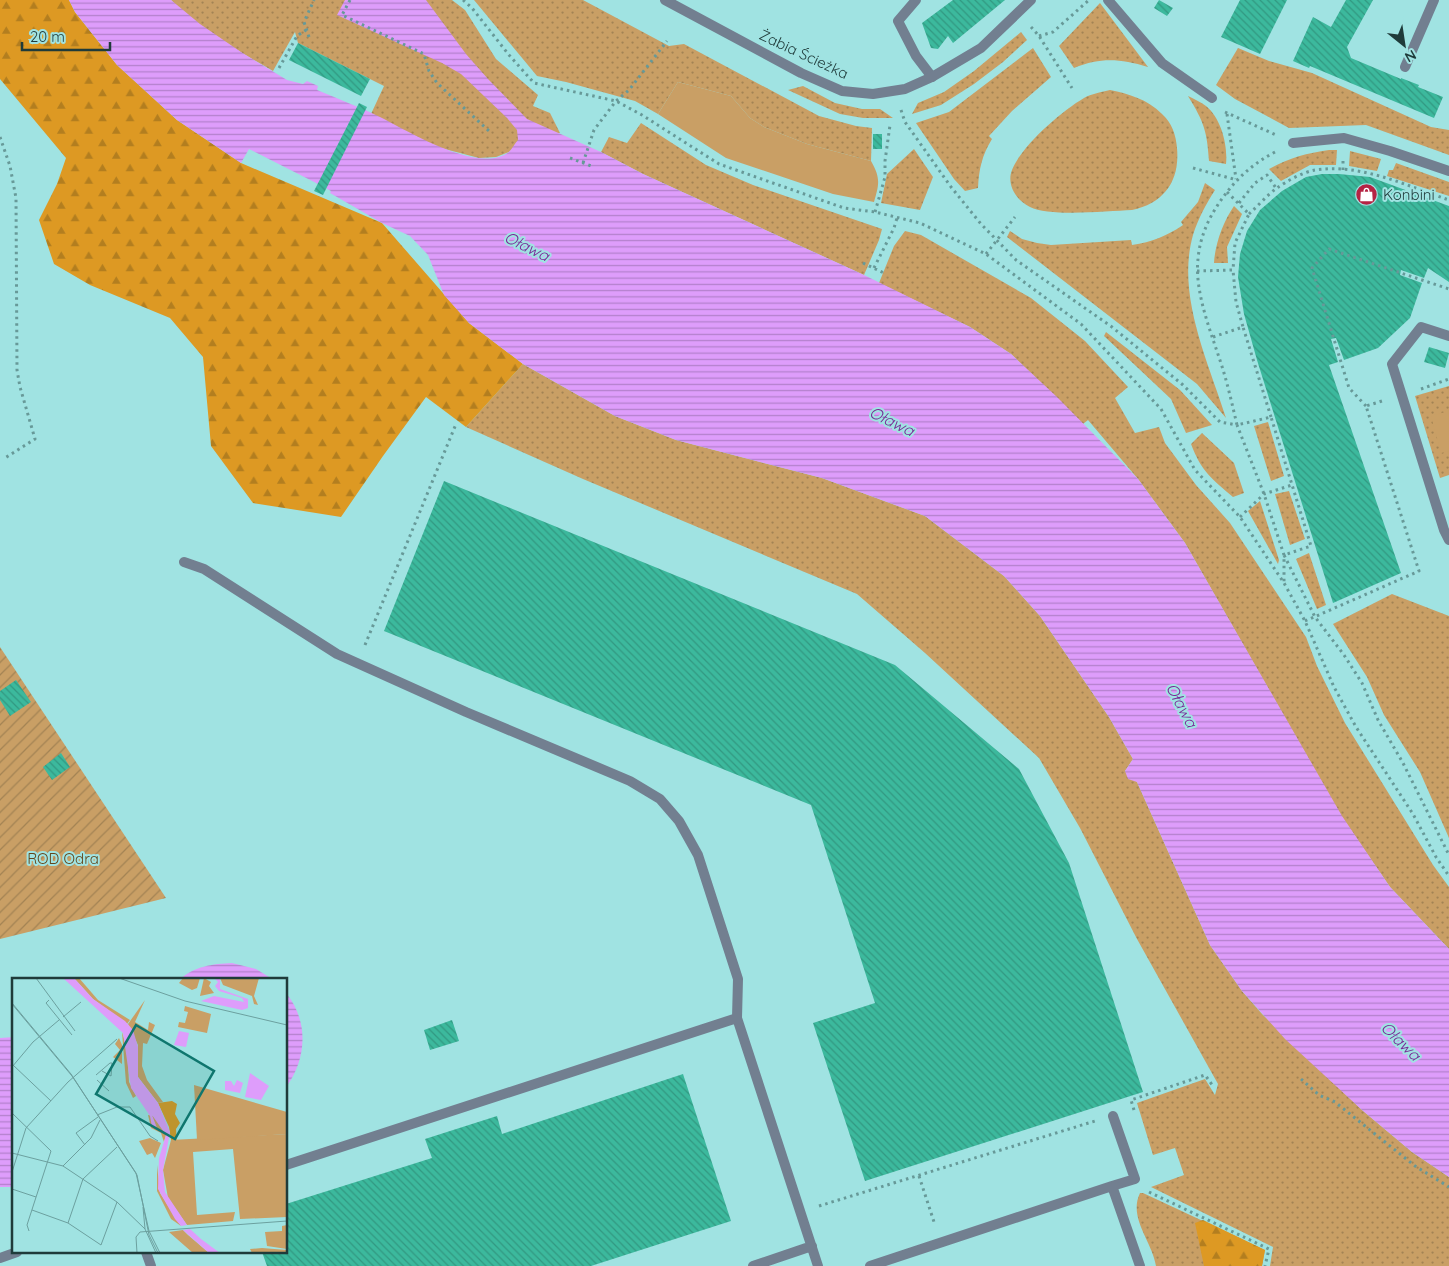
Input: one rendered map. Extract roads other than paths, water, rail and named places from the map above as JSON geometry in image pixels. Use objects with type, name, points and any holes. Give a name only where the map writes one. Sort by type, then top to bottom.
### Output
[{"type":"street","name":"Żabia Ścieżka","points":[[665,0],[801,73],[842,91],[873,94],[905,90],[932,78],[981,48],[1031,0]]},
{"type":"street","points":[[916,0],[898,21],[916,56],[932,78]]},
{"type":"street","points":[[1108,0],[1162,63],[1212,98]]},
{"type":"street","points":[[1405,68],[1434,0]]},
{"type":"street","points":[[1293,142],[1344,138],[1390,150],[1449,171]]},
{"type":"street","points":[[1449,336],[1421,327],[1392,364],[1444,530],[1449,540]]},
{"type":"street","points":[[184,562],[204,569],[337,654],[466,712],[630,781],[660,799],[679,820],[698,855],[738,979],[737,1018],[818,1266]]},
{"type":"street","points":[[288,1164],[737,1018]]},
{"type":"street","points":[[870,1266],[1135,1179],[1113,1116]]},
{"type":"street","points":[[1112,1186],[1140,1266]]},
{"type":"street","points":[[753,1266],[812,1246]]},
{"type":"street","points":[[0,1258],[12,1254]]},
{"type":"street","points":[[147,1254],[151,1266]]},
{"type":"water","name":"Oława","points":[[69,0],[171,0],[200,24],[287,80],[303,84],[307,81],[318,86],[317,90],[372,113],[425,140],[462,155],[496,158],[509,152],[518,140],[517,130],[461,74],[442,63],[337,15],[345,0],[426,0],[466,54],[527,119],[864,275],[970,327],[1011,354],[1057,397],[1138,479],[1185,543],[1342,816],[1390,887],[1449,949],[1449,1177],[1412,1152],[1362,1110],[1285,1039],[1242,991],[1210,945],[1137,782],[1128,779],[1125,771],[1133,759],[1109,717],[1040,616],[1004,576],[925,516],[822,478],[676,440],[615,416],[523,364],[469,323],[444,295],[428,255],[410,236],[382,223],[330,193],[331,191],[322,186],[249,149],[241,163],[177,120],[117,65],[75,12]]},
{"type":"water","points":[[232,963],[256,969],[271,978],[181,978],[204,967]]},
{"type":"water","points":[[288,996],[299,1016],[302,1028],[301,1052],[293,1076],[288,1084]]},
{"type":"water","points":[[12,1037],[12,1187],[0,1187],[0,1038]]},
{"type":"place","name":"Konbini","points":[[1367,194]]},
{"type":"park label","name":"ROD Odra","points":[[63,858]]}]
